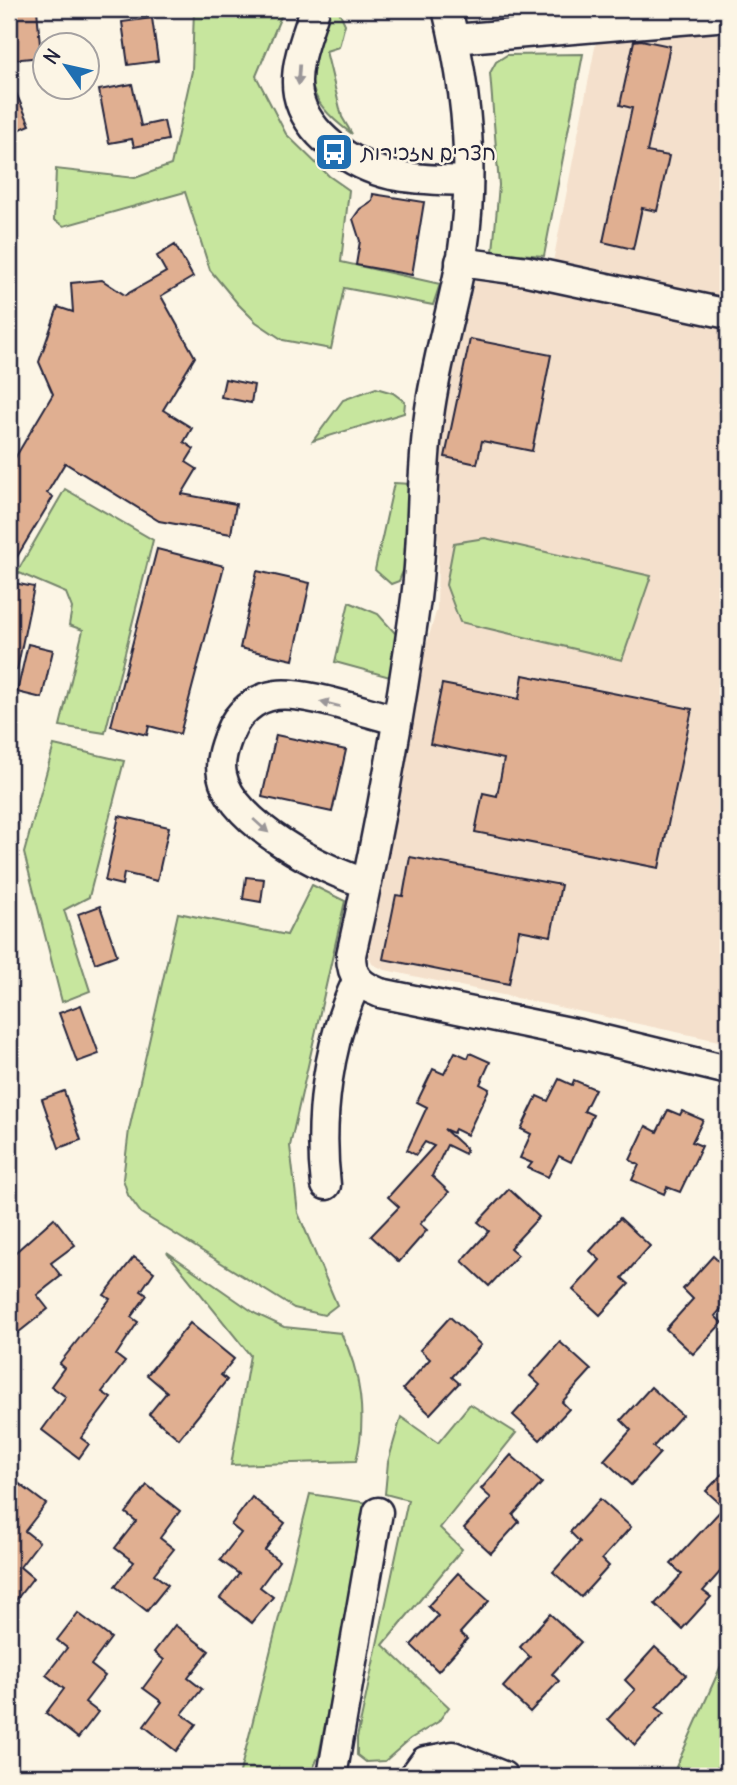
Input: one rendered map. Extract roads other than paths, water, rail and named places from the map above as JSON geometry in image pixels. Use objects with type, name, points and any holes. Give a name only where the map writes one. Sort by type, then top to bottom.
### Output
[{"type":"street","points":[[314,9],[298,71],[298,93],[305,116],[317,132],[341,151],[390,174],[468,181]]},
{"type":"street","points":[[447,9],[465,91],[468,181],[460,262],[429,413],[419,569],[397,720],[351,955],[351,969],[357,981],[380,993],[584,1035],[728,1070]]},
{"type":"street","points":[[454,39],[728,16]]},
{"type":"street","points":[[460,262],[527,271],[728,314]]},
{"type":"street","points":[[367,883],[328,870],[279,842],[233,797],[222,778],[220,763],[232,724],[260,700],[278,695],[298,696],[397,720]]},
{"type":"street","points":[[326,1185],[322,1148],[326,1096],[344,1009],[357,981]]},
{"type":"street","points":[[332,1776],[378,1512]]},
{"type":"street","points":[[414,1776],[425,1761],[453,1756],[503,1776]]},
{"type":"place","name":"חצרים מזכירות","points":[[334,152]]}]
